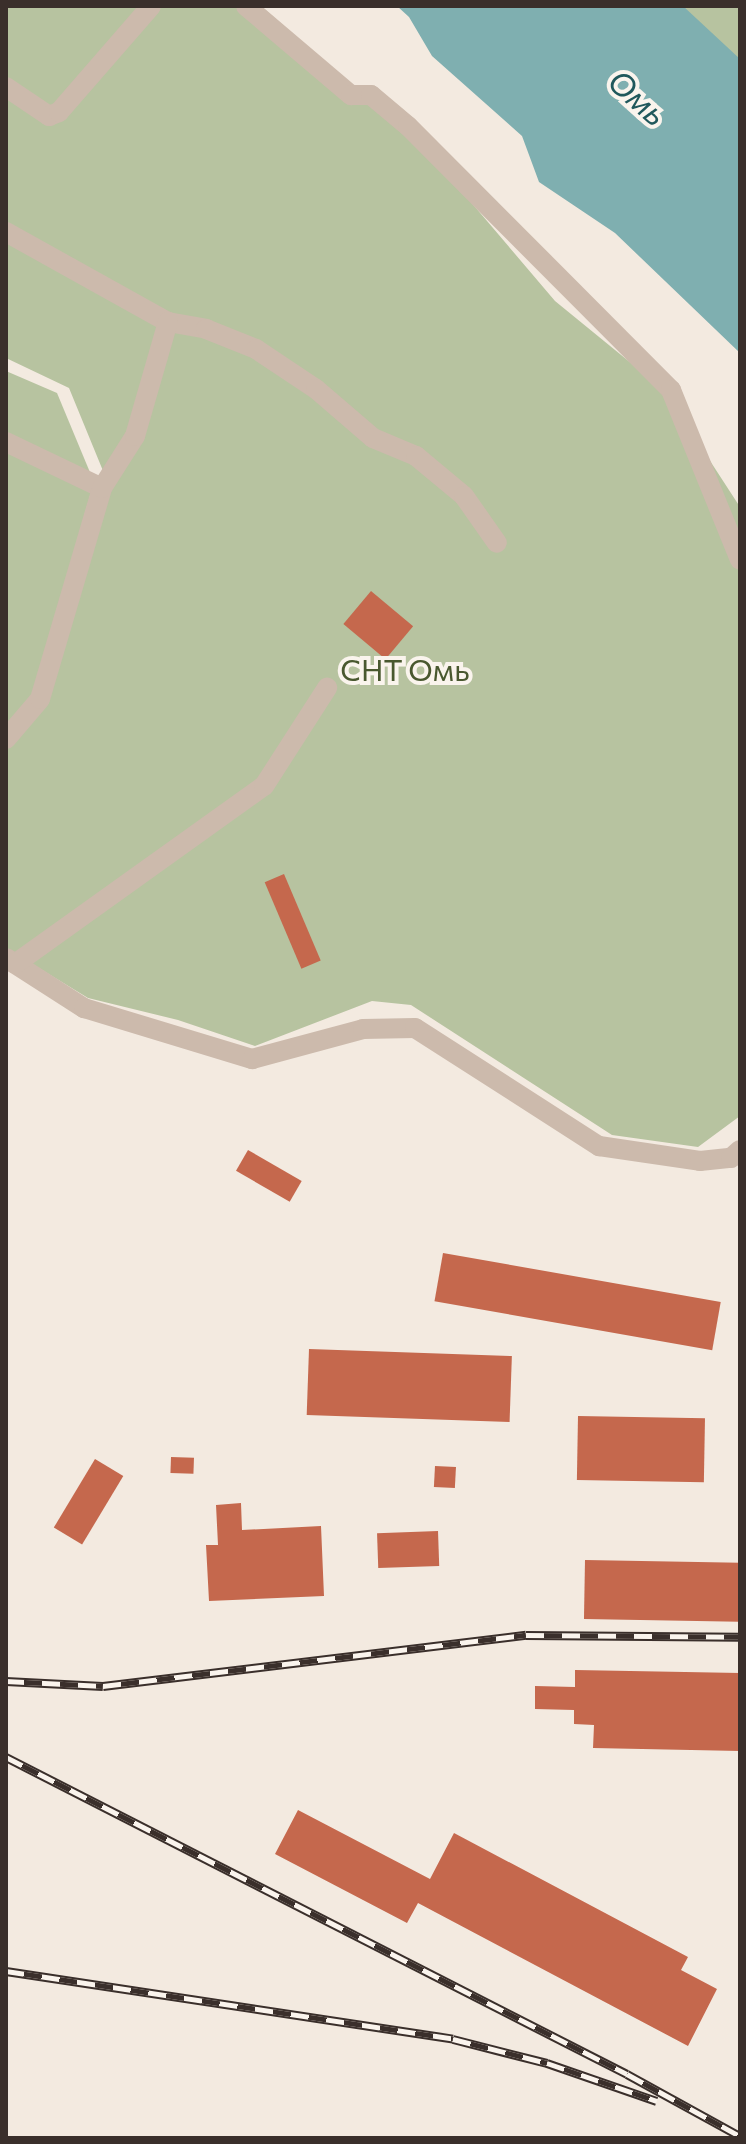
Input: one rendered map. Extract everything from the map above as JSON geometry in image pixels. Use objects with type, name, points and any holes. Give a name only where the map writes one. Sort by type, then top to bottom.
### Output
[{"type":"lane","points":[[6,87],[49,116],[59,112],[151,6]]},
{"type":"lane","points":[[246,6],[351,95],[371,95],[408,126],[671,390],[740,560]]},
{"type":"lane","points":[[6,232],[168,322],[206,329],[256,349],[316,389],[373,438],[416,456],[464,496],[497,543]]},
{"type":"lane","points":[[6,739],[40,699],[102,488],[135,436],[168,322]]},
{"type":"lane","points":[[6,442],[102,488]]},
{"type":"lane","points":[[327,688],[264,786],[10,961],[84,1008],[252,1059],[363,1029],[415,1028],[473,1061],[599,1146],[700,1161],[731,1158],[740,1150]]},
{"type":"green space","name":"СНТ Омь","points":[[6,6],[261,6],[430,154],[555,301],[664,390],[740,507],[740,1116],[698,1147],[612,1135],[411,1005],[372,1001],[255,1046],[178,1020],[88,998],[6,948],[6,750],[44,701],[108,483],[69,388],[6,358]]},
{"type":"green space","points":[[661,6],[740,6],[740,79]]},
{"type":"green space","points":[[6,371],[57,393],[94,482],[31,700],[6,732]]},
{"type":"water","name":"Омь","points":[[397,6],[683,6],[740,59],[740,353],[615,233],[539,182],[522,136],[432,56],[409,17]]},
{"type":"building","points":[[371,591],[413,626],[385,659],[343,624]]},
{"type":"building","points":[[284,874],[321,961],[301,969],[265,882]]},
{"type":"building","points":[[248,1150],[302,1181],[290,1202],[236,1171]]},
{"type":"building","points":[[443,1253],[721,1302],[712,1350],[434,1301]]},
{"type":"building","points":[[309,1349],[512,1356],[510,1422],[307,1415]]},
{"type":"building","points":[[578,1416],[705,1418],[704,1482],[577,1480]]},
{"type":"building","points":[[171,1457],[194,1458],[193,1474],[170,1473]]},
{"type":"building","points":[[95,1459],[123,1476],[82,1545],[54,1528]]},
{"type":"building","points":[[435,1466],[456,1467],[455,1488],[434,1487]]},
{"type":"building","points":[[241,1503],[242,1530],[321,1526],[324,1596],[209,1601],[206,1545],[218,1545],[216,1505]]},
{"type":"building","points":[[438,1531],[439,1566],[378,1568],[377,1533]]},
{"type":"building","points":[[585,1560],[740,1563],[739,1622],[584,1619]]},
{"type":"building","points":[[575,1670],[740,1673],[740,1751],[593,1748],[594,1725],[574,1724],[574,1710],[535,1709],[535,1686],[575,1687]]},
{"type":"building","points":[[298,1810],[430,1879],[454,1833],[688,1957],[681,1970],[717,1989],[688,2046],[418,1903],[407,1923],[275,1854]]},
{"type":"railway","points":[[6,1681],[103,1686],[526,1635],[740,1637]]},
{"type":"railway","points":[[6,1757],[627,2074],[740,2136]]},
{"type":"railway","points":[[6,1971],[453,2039],[547,2063],[657,2101]]}]
